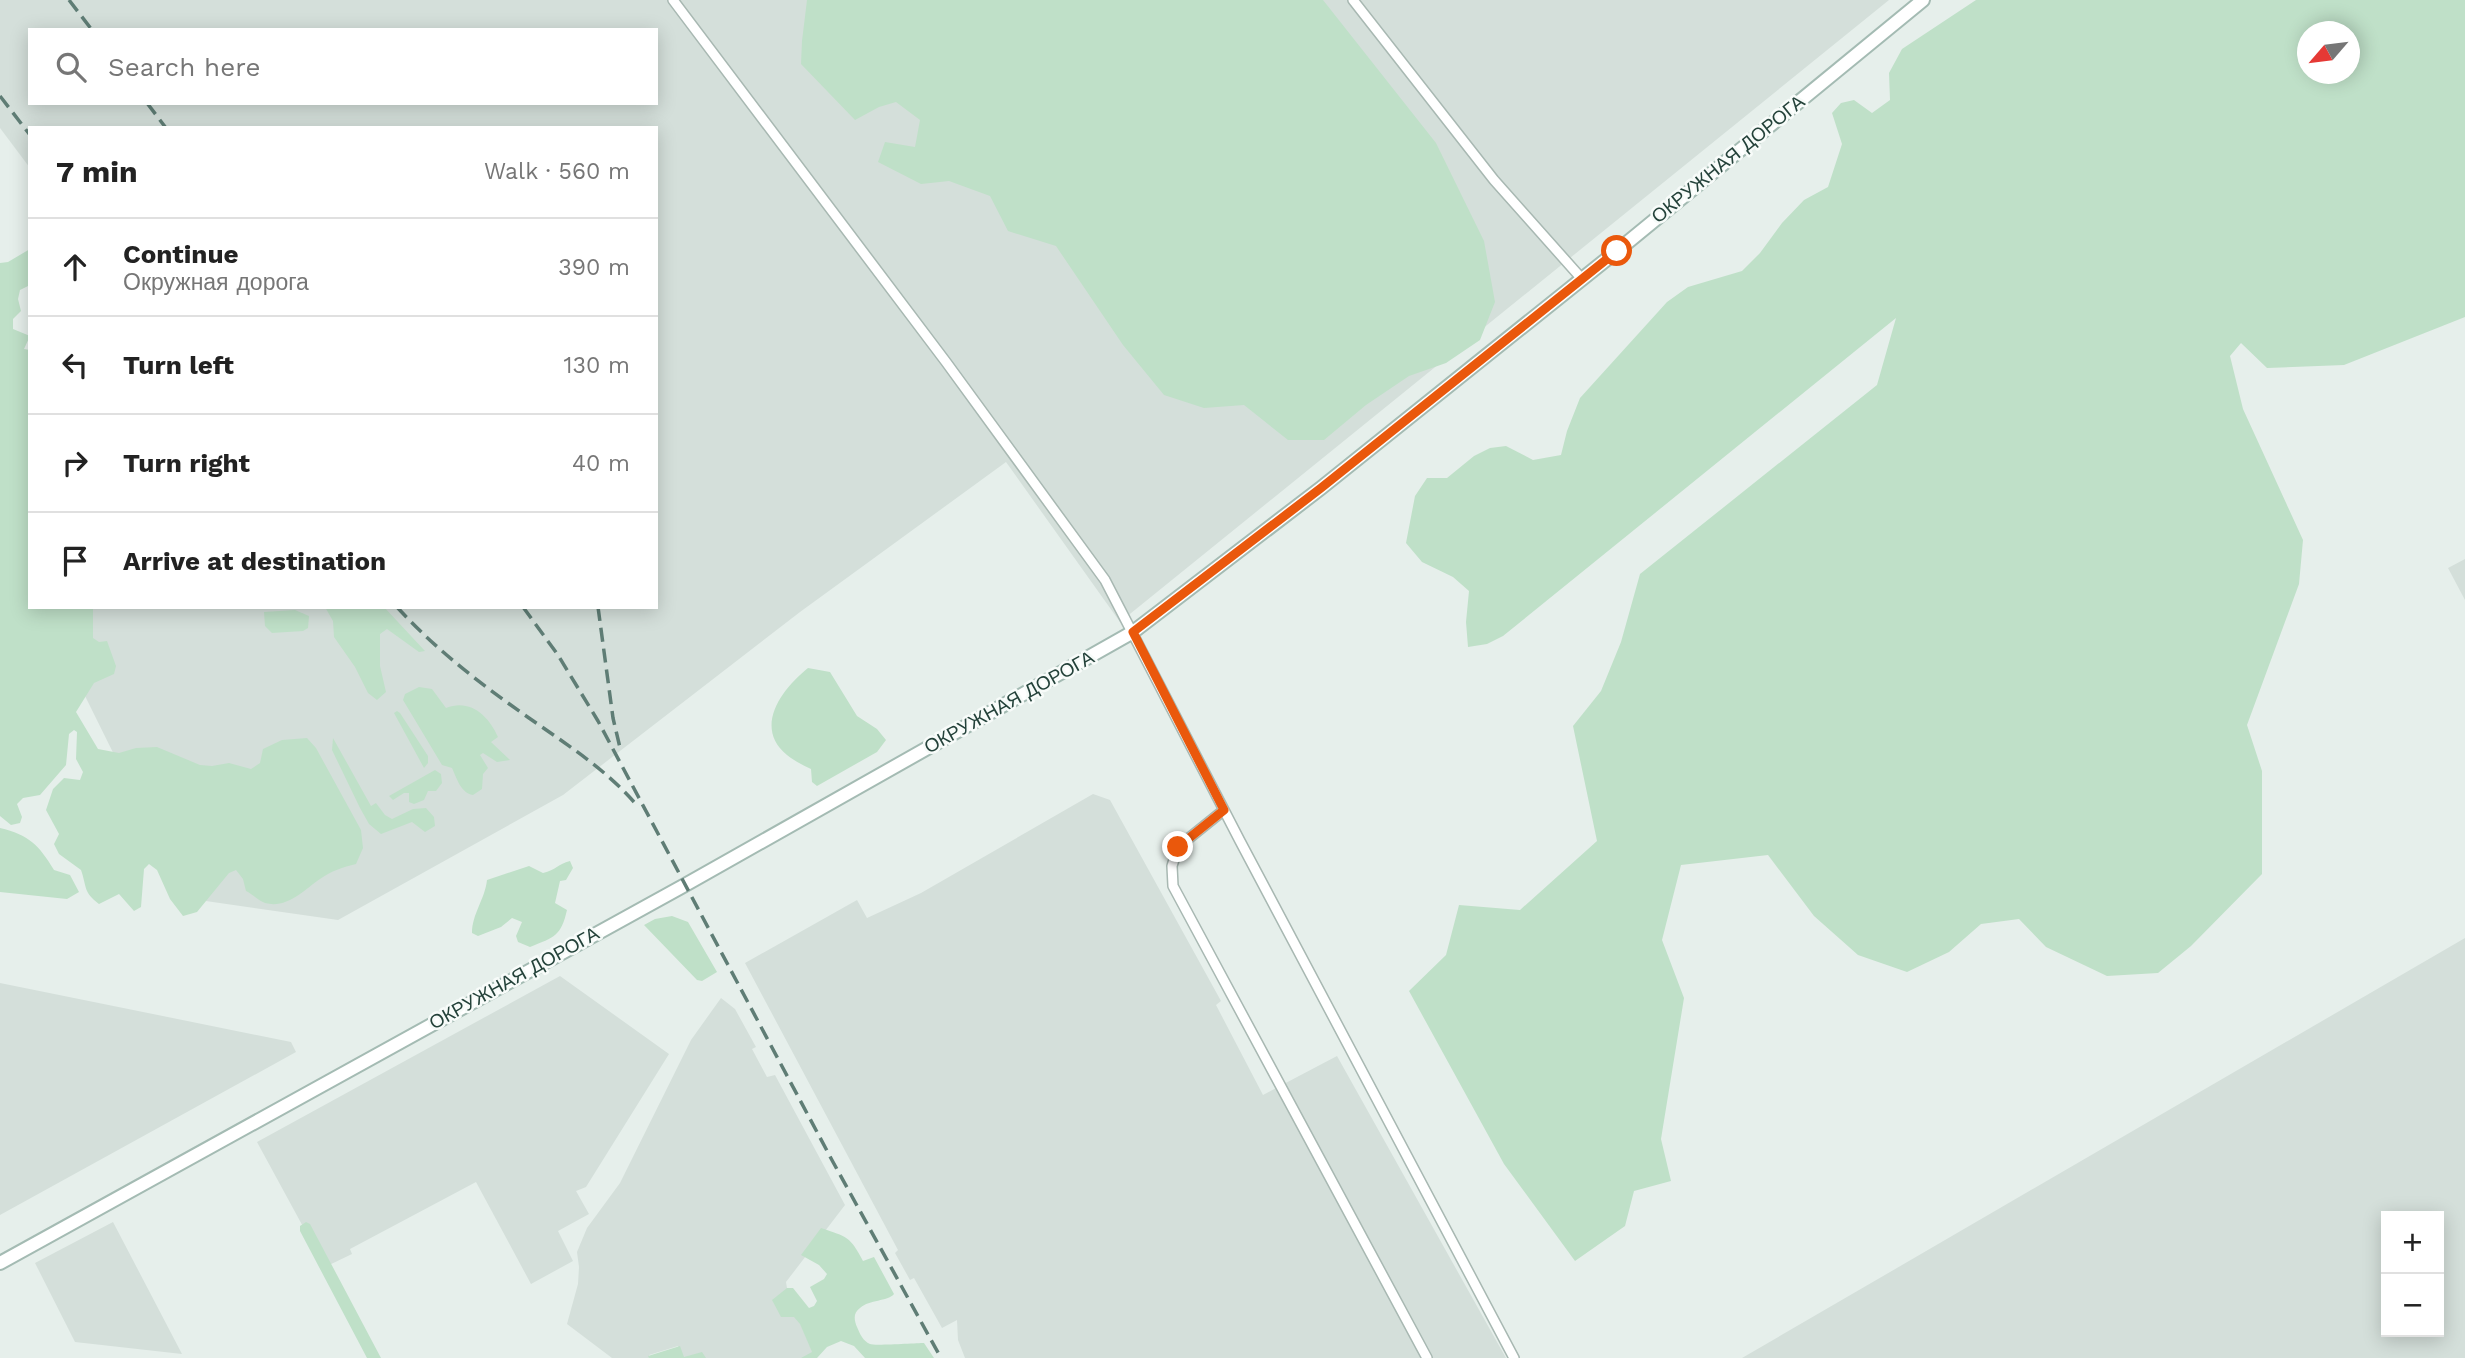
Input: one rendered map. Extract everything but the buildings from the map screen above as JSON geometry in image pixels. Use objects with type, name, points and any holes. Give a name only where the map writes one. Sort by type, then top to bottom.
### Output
[{"type":"main road","name":"ОКРУЖНАЯ ДОРОГА","points":[[0,1263],[685,884],[1133,632],[1321,488],[1923,0]]},
{"type":"street","points":[[673,0],[1086,550],[1105,580],[1514,1358]]},
{"type":"street","points":[[1353,0],[1494,180],[1582,279]]},
{"type":"street","points":[[1224,810],[1178,847],[1172,866],[1173,886],[1427,1358]]},
{"type":"shaded area","points":[[0,0],[1889,0],[1120,622],[1006,462],[800,612],[563,795],[338,920],[185,898],[42,609],[658,609],[658,126],[28,126],[28,165],[0,128]]},
{"type":"shaded area","points":[[2465,559],[2465,600],[2448,568]]},
{"type":"shaded area","points":[[1093,794],[1110,800],[1221,1001],[1216,1005],[1263,1095],[1337,1056],[1506,1358],[965,1358],[958,1340],[957,1320],[942,1328],[914,1278],[910,1280],[895,1253],[898,1250],[745,963],[857,900],[867,918],[921,893]]},
{"type":"shaded area","points":[[2465,938],[2465,1358],[1742,1358]]},
{"type":"shaded area","points":[[560,976],[669,1054],[586,1187],[576,1191],[589,1214],[558,1231],[573,1261],[531,1284],[476,1182],[350,1249],[352,1254],[325,1267],[257,1142]]},
{"type":"shaded area","points":[[0,983],[291,1042],[296,1052],[0,1215]]},
{"type":"shaded area","points":[[721,998],[735,1009],[756,1047],[752,1049],[767,1077],[775,1075],[845,1205],[786,1282],[788,1294],[815,1358],[682,1358],[678,1346],[649,1355],[649,1358],[612,1358],[567,1324],[578,1284],[577,1252],[587,1228],[620,1183],[691,1040]]},
{"type":"shaded area","points":[[113,1222],[182,1354],[75,1342],[35,1263]]},
{"type":"green space","points":[[807,0],[1323,0],[1436,143],[1484,241],[1495,302],[1480,340],[1446,363],[1409,376],[1366,405],[1324,440],[1288,440],[1244,405],[1204,408],[1164,395],[1123,345],[1056,246],[1008,231],[990,196],[949,181],[921,184],[878,162],[885,142],[915,147],[920,120],[896,102],[879,107],[855,120],[801,64]]},
{"type":"green space","points":[[1976,0],[2465,0],[2465,317],[2344,365],[2267,368],[2241,343],[2230,356],[2243,409],[2303,540],[2299,584],[2247,725],[2262,771],[2262,874],[2191,946],[2158,973],[2107,976],[2046,947],[2019,919],[1981,924],[1949,952],[1907,972],[1858,955],[1814,916],[1768,855],[1681,865],[1662,940],[1684,998],[1661,1139],[1671,1181],[1634,1191],[1625,1226],[1575,1261],[1504,1164],[1409,991],[1446,955],[1459,905],[1520,910],[1597,841],[1573,726],[1601,691],[1621,642],[1640,574],[1877,385],[1896,318],[1503,636],[1487,644],[1468,647],[1466,622],[1469,591],[1453,577],[1422,562],[1406,543],[1415,496],[1427,478],[1447,478],[1474,456],[1490,448],[1506,446],[1533,460],[1561,455],[1580,398],[1667,302],[1688,287],[1742,271],[1804,200],[1828,187],[1842,144],[1832,113],[1841,103],[1854,100],[1872,113],[1890,100],[1889,73],[1902,49]]},
{"type":"green space","points":[[28,250],[28,286],[20,290],[18,299],[21,311],[13,319],[13,329],[28,335],[24,349],[28,350],[28,609],[93,609],[93,638],[99,642],[107,641],[116,666],[114,674],[94,683],[76,712],[98,749],[119,753],[136,748],[157,747],[200,765],[229,763],[251,769],[260,763],[263,749],[282,740],[307,738],[316,748],[361,830],[363,848],[356,864],[328,874],[288,901],[273,904],[260,901],[246,891],[243,879],[236,870],[229,873],[197,912],[183,916],[170,899],[157,870],[149,864],[144,869],[141,907],[134,911],[119,894],[99,904],[88,892],[81,870],[59,854],[54,844],[59,834],[46,810],[53,789],[64,778],[80,780],[83,772],[76,759],[77,732],[74,730],[69,734],[66,765],[40,795],[23,798],[17,804],[22,817],[20,823],[11,825],[0,816],[0,263],[8,262]]},
{"type":"green space","points":[[326,609],[386,609],[425,651],[419,652],[387,629],[380,634],[380,666],[386,692],[377,700],[368,693],[355,667],[334,637],[333,621]]},
{"type":"green space","points":[[295,610],[309,616],[308,628],[303,631],[272,633],[265,626],[264,612]]},
{"type":"green space","points":[[808,668],[830,672],[857,716],[877,729],[886,740],[877,752],[817,786],[812,782],[811,769],[787,755],[772,733],[775,709],[781,697]]},
{"type":"green space","points":[[419,687],[432,689],[446,708],[463,705],[478,711],[498,737],[491,742],[510,760],[497,762],[483,753],[480,755],[488,768],[483,774],[482,789],[473,795],[462,788],[452,768],[442,765],[403,700],[405,694]]},
{"type":"green space","points":[[397,711],[428,756],[428,763],[424,768],[394,713]]},
{"type":"green space","points":[[333,738],[371,806],[376,803],[385,815],[392,819],[413,809],[426,808],[434,817],[435,826],[425,832],[412,822],[381,834],[369,824],[332,750]]},
{"type":"green space","points":[[435,770],[441,774],[442,783],[436,791],[428,791],[424,800],[414,804],[409,802],[409,793],[393,800],[389,796]]},
{"type":"green space","points":[[0,828],[19,834],[32,842],[54,870],[70,875],[79,892],[67,899],[0,892]]},
{"type":"green space","points":[[570,861],[573,868],[566,880],[560,881],[555,903],[567,910],[556,934],[530,947],[518,942],[516,936],[522,922],[512,918],[501,927],[478,936],[472,933],[487,880],[529,866],[543,873]]},
{"type":"green space","points":[[672,916],[688,922],[717,972],[702,981],[697,980],[644,925],[655,919]]},
{"type":"green space","points":[[306,1222],[310,1224],[381,1358],[367,1358],[300,1231],[300,1226]]},
{"type":"green space","points":[[821,1228],[847,1238],[863,1261],[874,1257],[894,1294],[864,1305],[856,1312],[855,1322],[864,1339],[873,1345],[924,1343],[934,1358],[865,1358],[854,1346],[841,1341],[827,1347],[817,1358],[801,1358],[812,1352],[800,1324],[794,1317],[781,1317],[772,1300],[787,1288],[793,1288],[809,1308],[814,1306],[817,1301],[810,1287],[824,1279],[827,1274],[819,1265],[801,1255]]},
{"type":"green space","points":[[680,1346],[684,1357],[702,1352],[706,1358],[648,1356]]},
{"type":"railway","points":[[69,0],[90,28]]},
{"type":"railway","points":[[0,96],[28,132]]},
{"type":"railway","points":[[149,105],[164,126]]},
{"type":"railway","points":[[399,609],[460,666],[584,757],[634,802]]},
{"type":"railway","points":[[524,609],[558,655],[598,721],[833,1162],[941,1358]]},
{"type":"railway","points":[[598,609],[613,718],[621,752]]},
{"type":"route","points":[[1178,847],[1224,810],[1133,632],[1321,488],[1617,251]]}]
